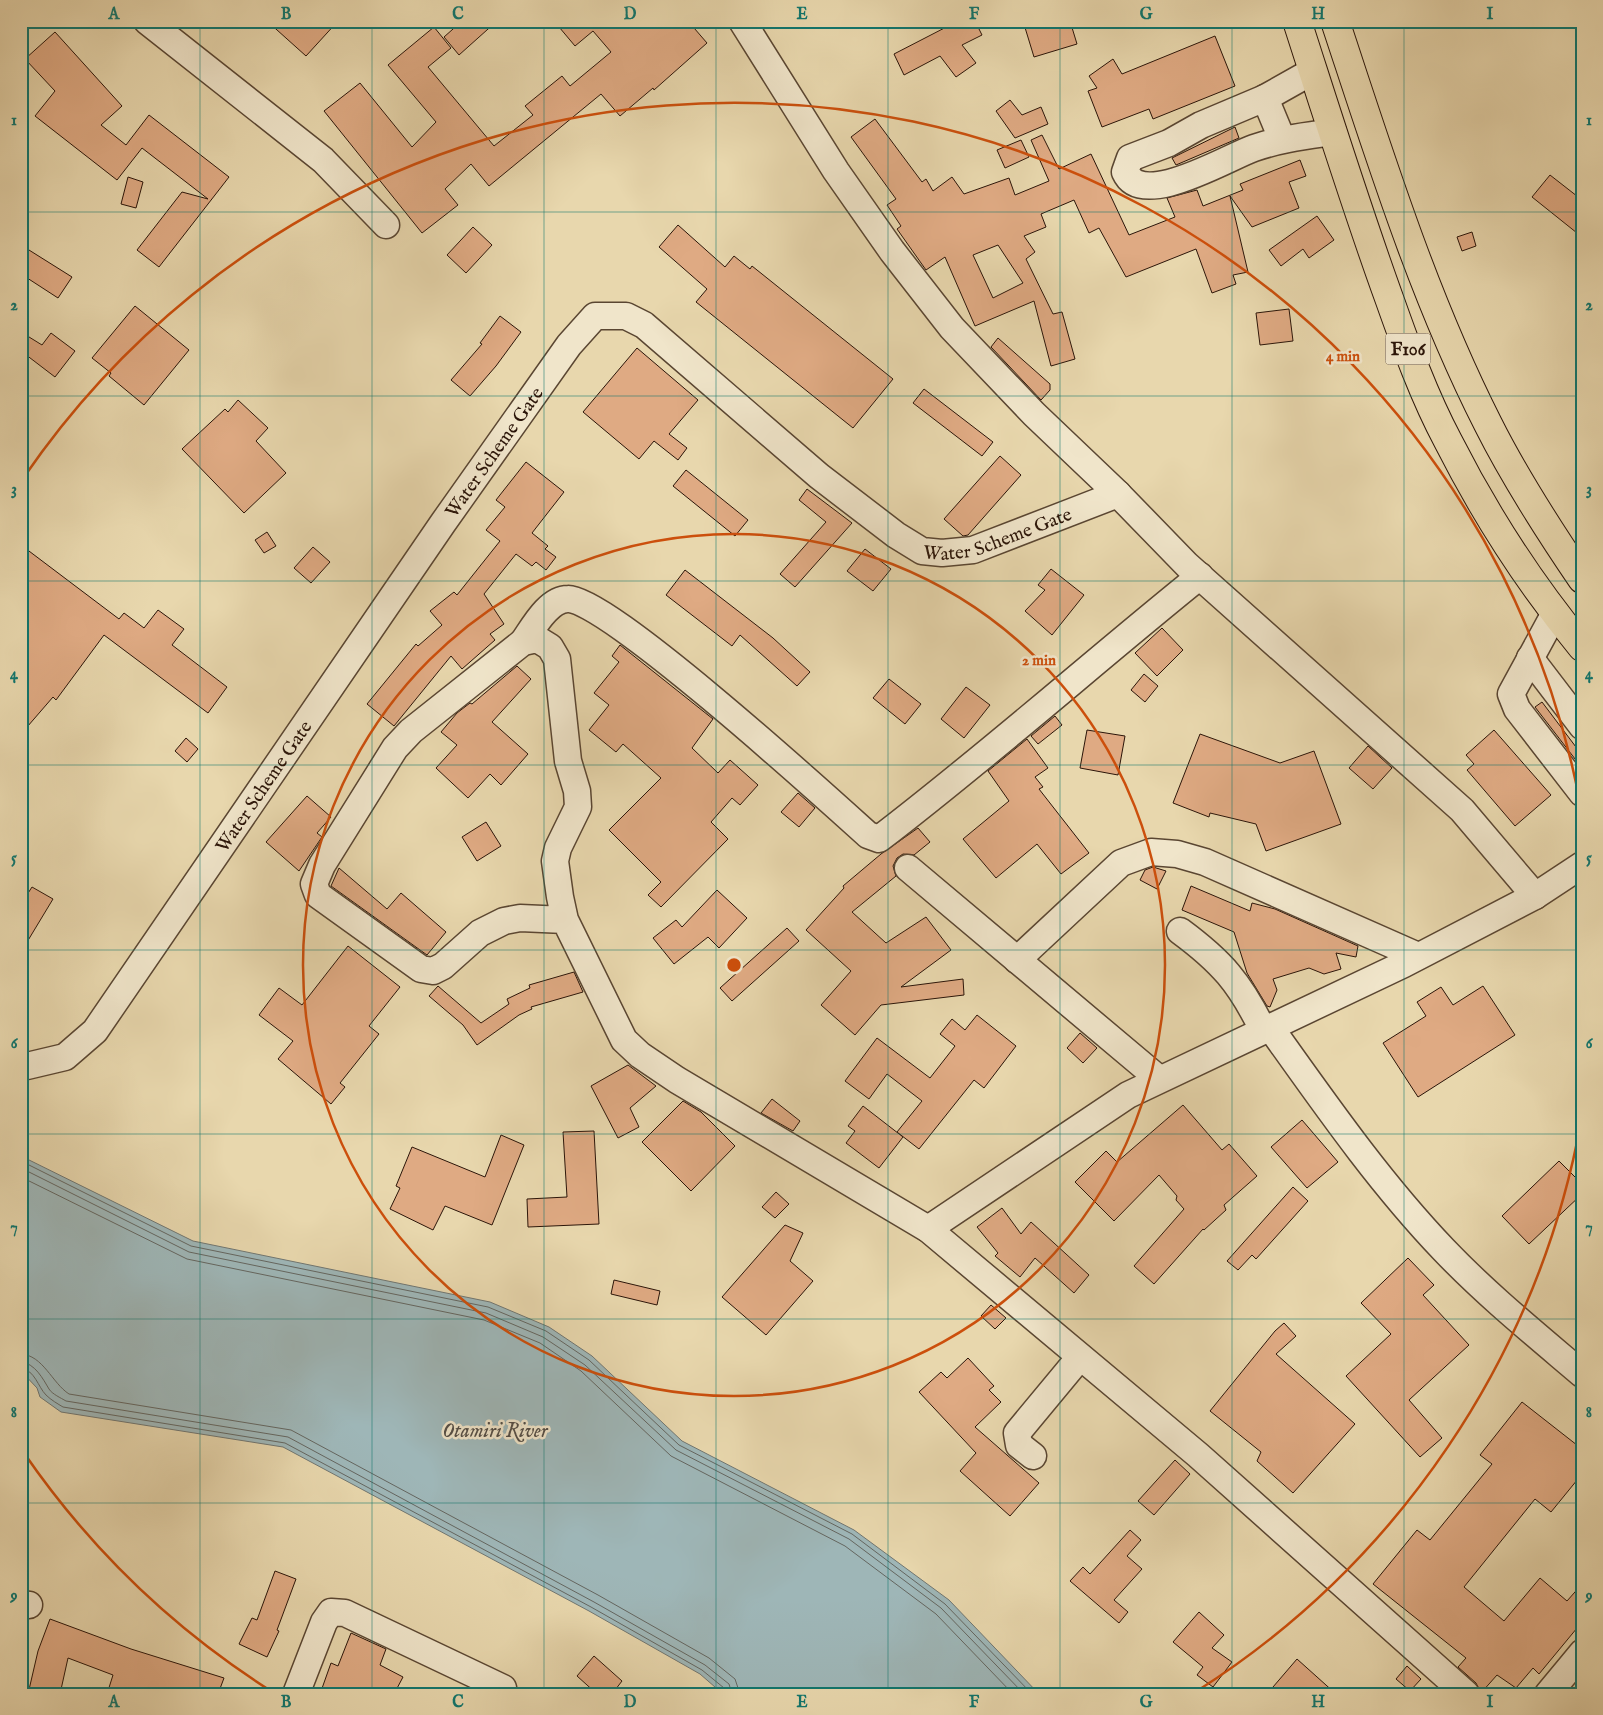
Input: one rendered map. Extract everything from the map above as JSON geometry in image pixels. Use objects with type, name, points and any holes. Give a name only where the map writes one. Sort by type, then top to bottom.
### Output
[{"type":"main road","name":"F106","points":[[1297,21],[1370,247],[1404,340],[1447,441],[1498,531],[1582,647]]},
{"type":"main road","name":"F106","points":[[1335,21],[1398,212],[1442,323],[1488,424],[1544,524],[1582,579]]},
{"type":"street","points":[[147,21],[323,160],[386,225]]},
{"type":"street","points":[[742,21],[836,171],[892,251],[952,328],[1034,414],[1200,576],[1462,810],[1534,896]]},
{"type":"street","points":[[1313,71],[1255,102],[1130,158],[1125,172],[1128,180],[1141,185],[1158,185],[1207,170],[1272,142],[1333,132]]},
{"type":"street","points":[[1255,102],[1272,142]]},
{"type":"street","points":[[1160,146],[1172,181]]},
{"type":"street","name":"Water Scheme Gate","points":[[21,1065],[27,1066],[65,1057],[95,1031],[443,523],[569,345],[595,316],[626,316],[644,325],[819,476],[896,535],[922,551],[942,553],[974,550],[1118,494]]},
{"type":"street","points":[[565,920],[520,918],[504,921],[480,933],[443,966],[433,971],[421,969],[318,895],[314,884],[322,866],[395,748],[411,731],[523,642],[541,616],[554,604],[566,598],[579,600],[591,606],[650,649],[708,696],[787,762],[868,835],[879,840],[1200,576]]},
{"type":"street","points":[[1555,612],[1511,694],[1517,709],[1582,793]]},
{"type":"street","points":[[523,642],[537,639],[550,647],[557,659],[568,762],[577,791],[578,807],[558,848],[555,861],[560,897],[565,920],[624,1040],[640,1056],[677,1080],[928,1229],[1198,1455],[1466,1694]]},
{"type":"street","points":[[1530,658],[1582,726]]},
{"type":"street","points":[[1017,960],[1121,863],[1151,852],[1177,854],[1205,862],[1418,956]]},
{"type":"street","points":[[928,1229],[1128,1094],[1418,956],[1534,896],[1582,865]]},
{"type":"street","points":[[908,868],[1159,1079]]},
{"type":"street","points":[[1180,932],[1209,953],[1227,971],[1340,1126],[1398,1198],[1443,1249],[1489,1295],[1582,1374]]},
{"type":"street","points":[[1033,1456],[1019,1445],[1017,1432],[1080,1357]]},
{"type":"street","points":[[296,1694],[324,1622],[331,1612],[345,1614],[502,1688]]},
{"type":"street","points":[[1548,1694],[1582,1653]]},
{"type":"water","name":"Otamiri River","points":[[21,1156],[193,1241],[490,1302],[549,1327],[592,1356],[682,1441],[854,1530],[949,1600],[1039,1694],[723,1694],[700,1674],[589,1611],[283,1447],[61,1412],[40,1397],[37,1388],[21,1371]]},
{"type":"building","points":[[267,21],[338,21],[306,56]]},
{"type":"building","points":[[462,21],[497,21],[459,55],[444,37]]},
{"type":"building","points":[[554,21],[688,21],[707,43],[654,90],[653,88],[620,116],[601,94],[489,186],[471,164],[445,189],[458,205],[422,233],[324,111],[360,83],[412,147],[436,122],[388,65],[434,27],[451,48],[428,67],[494,146],[533,115],[525,106],[562,76],[570,86],[611,52],[593,31],[575,46]]},
{"type":"building","points":[[958,21],[975,21],[982,35],[962,45],[976,63],[956,77],[940,56],[904,75],[894,54]]},
{"type":"building","points":[[1023,21],[1070,21],[1077,44],[1034,57]]},
{"type":"building","points":[[55,32],[122,106],[101,125],[126,145],[149,115],[229,177],[159,267],[137,250],[182,192],[208,199],[142,148],[117,180],[35,116],[55,91],[25,59]]},
{"type":"building","points":[[1215,36],[1235,86],[1153,119],[1149,109],[1102,127],[1088,91],[1097,88],[1089,76],[1113,59],[1122,74]]},
{"type":"building","points":[[1010,100],[1022,115],[1041,107],[1048,124],[1015,138],[996,111]]},
{"type":"building","points":[[875,119],[922,182],[926,179],[933,191],[952,177],[964,194],[1009,178],[1015,195],[1049,181],[1031,140],[1042,135],[1059,169],[1091,154],[1129,235],[1175,217],[1167,198],[1197,190],[1203,206],[1243,190],[1240,184],[1300,160],[1306,176],[1289,182],[1299,208],[1252,227],[1230,196],[1248,272],[1233,275],[1236,284],[1212,293],[1196,249],[1126,277],[1099,228],[1089,233],[1074,200],[1041,214],[1046,227],[1024,236],[1035,252],[1026,259],[1053,314],[1062,312],[1075,359],[1051,366],[1034,301],[975,326],[945,257],[926,270],[897,229],[901,226],[887,205],[896,199],[851,137]],"holes":[[[998,245],[1023,283],[993,298],[973,255]]]},
{"type":"building","points":[[1235,127],[1239,138],[1176,165],[1172,158]]},
{"type":"building","points":[[1021,140],[1029,157],[1005,168],[997,150]]},
{"type":"building","points":[[1550,175],[1582,200],[1582,237],[1532,197]]},
{"type":"building","points":[[128,177],[143,182],[136,208],[121,204]]},
{"type":"building","points":[[1317,216],[1334,240],[1309,258],[1303,249],[1281,266],[1269,250]]},
{"type":"building","points":[[678,225],[725,267],[734,256],[750,269],[752,266],[893,379],[853,428],[696,302],[707,289],[659,247]]},
{"type":"building","points":[[473,227],[492,245],[466,273],[447,255]]},
{"type":"building","points":[[1472,232],[1476,246],[1462,251],[1457,237]]},
{"type":"building","points":[[21,245],[72,277],[58,298],[21,274]]},
{"type":"building","points":[[135,306],[189,350],[144,405],[109,376],[111,373],[92,358]]},
{"type":"building","points":[[1289,309],[1293,341],[1260,345],[1256,313]]},
{"type":"building","points":[[500,316],[521,332],[496,366],[470,396],[451,380],[482,344],[480,343]]},
{"type":"building","points":[[21,332],[42,345],[51,333],[75,351],[55,377],[21,351]]},
{"type":"building","points":[[998,338],[1050,384],[1050,390],[1041,400],[991,347]]},
{"type":"building","points":[[637,348],[698,400],[669,434],[687,448],[678,460],[654,441],[639,459],[583,412]]},
{"type":"building","points":[[924,389],[993,442],[982,456],[913,403]]},
{"type":"building","points":[[238,400],[268,428],[256,441],[286,473],[244,513],[182,449],[225,409],[228,412]]},
{"type":"building","points":[[1000,456],[1021,475],[968,535],[963,536],[944,519]]},
{"type":"building","points":[[526,462],[564,492],[532,533],[548,546],[545,549],[556,557],[546,570],[536,562],[532,566],[516,554],[484,594],[504,624],[490,634],[495,640],[462,669],[451,656],[394,726],[367,704],[416,644],[418,646],[442,625],[430,611],[454,592],[457,595],[500,541],[486,530],[505,507],[496,500]]},
{"type":"building","points":[[686,470],[748,520],[735,536],[673,486]]},
{"type":"building","points":[[807,489],[852,523],[795,587],[780,574],[826,522],[799,500]]},
{"type":"building","points":[[267,532],[276,546],[264,553],[255,540]]},
{"type":"building","points":[[21,545],[119,619],[124,613],[144,628],[158,610],[184,629],[172,645],[227,687],[208,713],[104,635],[56,700],[53,697],[21,734]]},
{"type":"building","points":[[313,547],[330,562],[311,583],[294,568]]},
{"type":"building","points":[[865,549],[891,569],[873,591],[847,571]]},
{"type":"building","points":[[1051,569],[1084,595],[1052,635],[1025,611],[1045,590],[1038,585]]},
{"type":"building","points":[[685,570],[773,638],[810,672],[797,686],[740,635],[732,646],[666,595]]},
{"type":"building","points":[[1162,628],[1183,650],[1157,676],[1135,653]]},
{"type":"building","points":[[620,645],[713,719],[692,748],[718,773],[730,760],[758,785],[740,805],[732,798],[711,822],[728,839],[661,907],[648,895],[661,882],[609,830],[661,778],[623,744],[616,752],[589,730],[609,705],[594,693],[619,662],[612,656]]},
{"type":"building","points":[[517,666],[531,679],[492,722],[528,754],[501,785],[490,774],[468,798],[436,768],[457,745],[441,732],[457,713],[470,703],[472,704]]},
{"type":"building","points":[[1144,674],[1158,686],[1145,702],[1131,690]]},
{"type":"building","points":[[889,679],[921,704],[905,724],[873,698]]},
{"type":"building","points":[[966,687],[990,705],[964,738],[941,719]]},
{"type":"building","points":[[1542,702],[1582,755],[1582,768],[1535,707]]},
{"type":"building","points":[[1055,716],[1062,725],[1038,744],[1031,736]]},
{"type":"building","points":[[1087,730],[1125,736],[1118,775],[1080,768]]},
{"type":"building","points":[[1494,730],[1551,795],[1515,826],[1467,770],[1474,764],[1466,755]]},
{"type":"building","points":[[1200,734],[1280,763],[1314,751],[1341,824],[1266,851],[1256,824],[1210,813],[1209,817],[1173,803]]},
{"type":"building","points":[[186,738],[198,749],[187,762],[175,751]]},
{"type":"building","points":[[1027,739],[1048,768],[1035,777],[1043,787],[1039,789],[1089,853],[1061,874],[1037,844],[996,878],[963,839],[1009,801],[988,771]]},
{"type":"building","points":[[1368,746],[1392,768],[1373,789],[1349,768]]},
{"type":"building","points":[[798,793],[815,808],[799,827],[781,812]]},
{"type":"building","points":[[307,796],[331,817],[317,833],[322,837],[299,871],[266,842]]},
{"type":"building","points":[[486,822],[501,846],[477,861],[462,837]]},
{"type":"building","points":[[918,828],[930,842],[914,855],[903,854],[897,858],[893,866],[896,876],[852,912],[886,943],[926,917],[951,950],[901,987],[963,979],[964,995],[881,1005],[855,1035],[821,1005],[851,971],[806,930],[844,888],[843,886],[881,854]]},
{"type":"building","points":[[1153,867],[1166,871],[1157,889],[1140,880],[1145,870]]},
{"type":"building","points":[[339,868],[387,909],[401,893],[446,932],[427,955],[331,886]]},
{"type":"building","points":[[1191,886],[1250,911],[1252,903],[1275,909],[1358,946],[1356,957],[1336,953],[1341,969],[1324,974],[1309,968],[1273,979],[1277,990],[1270,1007],[1267,1006],[1247,973],[1234,932],[1182,910]]},
{"type":"building","points":[[32,887],[53,899],[21,952],[21,904]]},
{"type":"building","points":[[717,890],[747,918],[719,948],[708,937],[674,964],[653,938],[676,920],[682,927]]},
{"type":"building","points":[[787,928],[799,941],[732,1001],[720,988]]},
{"type":"building","points":[[348,946],[400,987],[369,1026],[379,1034],[340,1083],[345,1087],[331,1104],[278,1059],[293,1041],[259,1015],[279,988],[302,1005]]},
{"type":"building","points":[[574,972],[583,992],[531,1007],[532,1009],[519,1015],[477,1045],[463,1025],[429,996],[438,986],[481,1023],[509,1004],[507,999],[530,988],[529,985]]},
{"type":"building","points":[[1483,986],[1515,1035],[1418,1097],[1383,1043],[1426,1016],[1417,1002],[1441,987],[1453,1005]]},
{"type":"building","points":[[977,1015],[1016,1046],[984,1088],[974,1080],[919,1149],[897,1132],[922,1101],[887,1074],[869,1099],[845,1081],[877,1038],[930,1078],[955,1046],[940,1034],[952,1019],[965,1030]]},
{"type":"building","points":[[1080,1033],[1097,1048],[1083,1063],[1067,1048]]},
{"type":"building","points":[[628,1065],[656,1086],[630,1108],[639,1127],[618,1138],[591,1086]]},
{"type":"building","points":[[772,1099],[800,1121],[793,1131],[761,1113]]},
{"type":"building","points":[[683,1101],[701,1112],[735,1146],[691,1191],[642,1142]]},
{"type":"building","points":[[1183,1105],[1222,1150],[1229,1144],[1257,1176],[1224,1205],[1226,1210],[1203,1229],[1154,1284],[1134,1266],[1184,1209],[1176,1200],[1177,1196],[1159,1175],[1114,1221],[1075,1182],[1106,1151],[1117,1162]]},
{"type":"building","points":[[863,1106],[903,1137],[879,1168],[846,1143],[855,1131],[848,1126]]},
{"type":"building","points":[[1302,1120],[1338,1162],[1307,1188],[1271,1147]]},
{"type":"building","points":[[594,1131],[599,1224],[528,1227],[527,1199],[567,1197],[563,1132]]},
{"type":"building","points":[[501,1135],[524,1145],[492,1225],[445,1206],[433,1230],[390,1209],[400,1188],[396,1186],[412,1147],[485,1177]]},
{"type":"building","points":[[1559,1161],[1582,1184],[1582,1194],[1529,1244],[1502,1216]]},
{"type":"building","points":[[1293,1187],[1308,1201],[1256,1259],[1252,1255],[1238,1270],[1227,1261]]},
{"type":"building","points":[[776,1192],[789,1204],[775,1218],[762,1207]]},
{"type":"building","points":[[1002,1208],[1021,1234],[1031,1222],[1089,1275],[1074,1293],[1035,1258],[1020,1277],[995,1256],[998,1253],[977,1227]]},
{"type":"building","points":[[785,1225],[803,1233],[790,1261],[813,1281],[766,1335],[722,1297]]},
{"type":"building","points":[[1408,1258],[1434,1285],[1423,1295],[1469,1345],[1409,1400],[1442,1438],[1420,1457],[1346,1376],[1391,1334],[1361,1303]]},
{"type":"building","points":[[614,1280],[660,1291],[657,1305],[611,1294]]},
{"type":"building","points":[[991,1305],[1006,1318],[995,1329],[981,1316]]},
{"type":"building","points":[[1284,1323],[1296,1336],[1276,1354],[1355,1424],[1293,1493],[1257,1461],[1261,1452],[1210,1411],[1275,1331]]},
{"type":"building","points":[[968,1358],[994,1386],[989,1390],[1001,1402],[975,1427],[1039,1483],[1010,1516],[960,1471],[976,1453],[919,1392],[941,1372],[947,1378]]},
{"type":"building","points":[[1522,1402],[1582,1449],[1582,1474],[1551,1512],[1535,1499],[1464,1587],[1504,1621],[1540,1578],[1567,1601],[1582,1584],[1582,1622],[1539,1674],[1533,1668],[1516,1688],[1497,1675],[1481,1693],[1476,1683],[1458,1667],[1466,1658],[1373,1584],[1417,1530],[1430,1540],[1492,1464],[1480,1455]]},
{"type":"building","points":[[1175,1460],[1190,1474],[1154,1515],[1138,1501]]},
{"type":"building","points":[[1130,1530],[1141,1540],[1127,1556],[1142,1569],[1114,1600],[1128,1612],[1119,1623],[1070,1581],[1083,1567],[1090,1574]]},
{"type":"building","points":[[275,1571],[296,1579],[277,1630],[279,1631],[267,1657],[239,1644],[252,1618],[257,1620]]},
{"type":"building","points":[[1199,1612],[1224,1635],[1212,1648],[1232,1662],[1213,1687],[1197,1675],[1203,1667],[1173,1642]]},
{"type":"building","points":[[50,1619],[131,1649],[224,1678],[218,1694],[107,1694],[113,1675],[68,1658],[60,1694],[28,1694],[38,1651]]},
{"type":"building","points":[[351,1633],[386,1649],[380,1665],[403,1677],[394,1694],[320,1694],[331,1663],[338,1666]]},
{"type":"building","points":[[594,1656],[622,1681],[612,1694],[597,1694],[577,1676]]},
{"type":"building","points":[[1297,1659],[1336,1694],[1267,1694]]},
{"type":"building","points":[[1407,1666],[1421,1679],[1410,1691],[1396,1679]]}]
